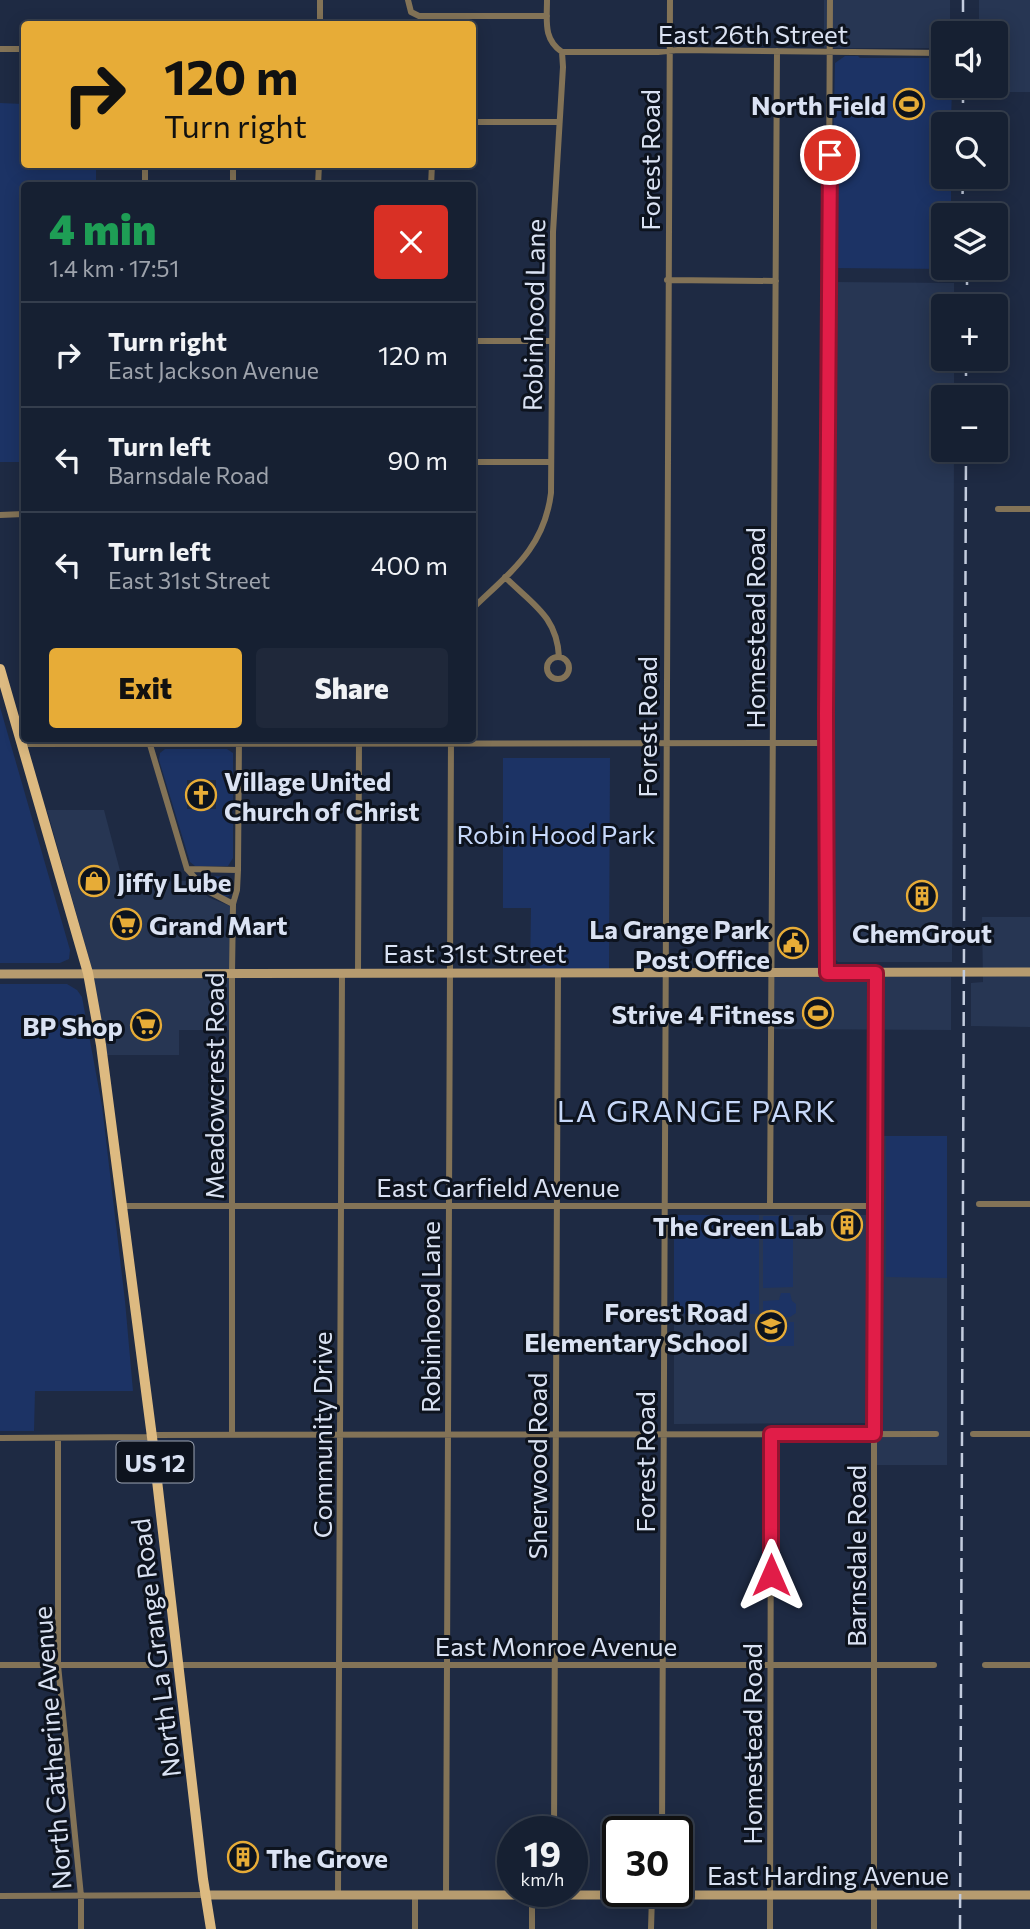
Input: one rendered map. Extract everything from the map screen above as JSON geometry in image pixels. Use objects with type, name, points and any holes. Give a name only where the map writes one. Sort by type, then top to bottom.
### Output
[{"type":"main road","name":"US 12","points":[[0,669],[21,741]]},
{"type":"main road","name":"US 12","points":[[22,744],[88,973]]},
{"type":"main road","name":"East 31st Street","points":[[0,974],[1030,972]]},
{"type":"main road","name":"North La Grange Road","points":[[88,973],[123,1206],[211,1929]]},
{"type":"main road","name":"East Harding Avenue","points":[[205,1895],[497,1896]]},
{"type":"main road","name":"East Harding Avenue","points":[[693,1895],[1030,1895]]},
{"type":"street","points":[[320,0],[320,21]]},
{"type":"street","points":[[408,0],[411,12],[419,16],[547,16]]},
{"type":"street","name":"Robinhood Lane","points":[[476,605],[526,556],[543,530],[551,493],[553,232],[562,52],[548,38],[547,0]]},
{"type":"street","name":"Forest Road","points":[[662,1816],[670,0]]},
{"type":"street","points":[[827,973],[830,0]]},
{"type":"street","points":[[0,49],[21,49]]},
{"type":"street","name":"Homestead Road","points":[[770,1206],[777,51]]},
{"type":"street","name":"East 26th Street","points":[[562,52],[931,53]]},
{"type":"street","points":[[476,122],[559,122]]},
{"type":"street","points":[[667,280],[776,281]]},
{"type":"street","points":[[476,341],[552,341]]},
{"type":"street","points":[[476,462],[551,462]]},
{"type":"street","points":[[998,509],[1030,509]]},
{"type":"street","points":[[0,514],[21,514]]},
{"type":"street","points":[[505,577],[548,618],[557,638],[559,657]]},
{"type":"street","points":[[476,740],[826,743]]},
{"type":"street","points":[[22,744],[106,742]]},
{"type":"street","points":[[148,742],[187,869],[205,890],[233,904]]},
{"type":"street","name":"Meadowcrest Road","points":[[232,1434],[232,973],[233,904],[238,870],[239,742]]},
{"type":"street","points":[[358,973],[359,742]]},
{"type":"street","name":"Robinhood Lane","points":[[446,1896],[451,742]]},
{"type":"street","points":[[187,869],[238,870]]},
{"type":"street","name":"Community Drive","points":[[338,1896],[342,973]]},
{"type":"street","name":"Sherwood Road","points":[[554,1816],[558,973]]},
{"type":"street","name":"Barnsdale Road","points":[[874,1929],[876,973]]},
{"type":"street","points":[[979,1204],[1030,1204]]},
{"type":"street","name":"East Garfield Avenue","points":[[123,1206],[874,1206]]},
{"type":"street","points":[[0,1438],[232,1434],[936,1434]]},
{"type":"street","name":"Homestead Road","points":[[769,1929],[771,1434]]},
{"type":"street","points":[[973,1434],[1030,1434]]},
{"type":"street","name":"North Catherine Avenue","points":[[58,1438],[58,1665],[81,1896],[81,1929]]},
{"type":"street","name":"East Monroe Avenue","points":[[0,1665],[934,1665]]},
{"type":"street","points":[[985,1665],[1030,1665]]},
{"type":"street","points":[[0,1896],[205,1895]]},
{"type":"street","points":[[415,1896],[415,1929]]},
{"type":"street","points":[[532,1907],[532,1929]]},
{"type":"street","points":[[652,1929],[657,1907]]},
{"type":"shaded area","points":[[824,0],[950,0],[950,21],[931,21],[931,48],[824,48]]},
{"type":"shaded area","points":[[979,0],[1030,0],[1030,92],[1008,92],[1008,21],[979,21]]},
{"type":"shaded area","points":[[835,282],[954,283],[954,294],[931,294],[931,371],[954,371],[954,385],[931,385],[931,462],[954,462],[952,962],[838,962],[832,956]]},
{"type":"shaded area","points":[[47,810],[104,810],[123,882],[187,881],[210,898],[235,908],[235,971],[92,969]]},
{"type":"shaded area","points":[[982,917],[1030,917],[1030,1027],[971,1026],[971,983],[983,982]]},
{"type":"shaded area","points":[[234,976],[234,1030],[179,1030],[179,1055],[107,1055],[92,977]]},
{"type":"shaded area","points":[[769,977],[951,977],[951,1030],[768,1029]]},
{"type":"shaded area","name":"Forest Road Elementary School","points":[[872,1136],[947,1136],[947,1465],[873,1465],[872,1423],[674,1424],[674,1215],[869,1215]]},
{"type":"green space","points":[[845,56],[931,58],[931,98],[952,98],[951,112],[931,112],[931,189],[951,189],[951,203],[931,203],[931,269],[830,268],[835,63]]},
{"type":"green space","points":[[0,103],[21,104],[21,168],[96,168],[96,182],[21,182],[21,462],[0,462]]},
{"type":"green space","points":[[0,707],[70,950],[69,959],[60,963],[0,963]]},
{"type":"green space","points":[[165,749],[227,749],[233,753],[233,858],[228,866],[195,866],[190,862],[159,760],[160,753]],"holes":[[[187,780],[216,780],[216,809],[187,809]]]},
{"type":"green space","name":"Robin Hood Park","points":[[503,758],[610,758],[609,971],[530,970],[531,908],[503,908]]},
{"type":"green space","points":[[211,876],[230,877],[233,883],[229,896],[225,897],[207,887],[205,879]]},
{"type":"green space","points":[[0,984],[67,984],[82,997],[102,1106],[133,1391],[35,1391],[34,1431],[0,1431]]},
{"type":"green space","points":[[886,1136],[947,1136],[947,1278],[886,1277]]},
{"type":"green space","points":[[674,1215],[759,1215],[759,1314],[674,1314]]},
{"type":"green space","points":[[763,1216],[793,1216],[793,1287],[763,1288]]},
{"type":"green space","points":[[781,1293],[790,1293],[796,1304],[796,1313],[790,1317],[763,1315],[763,1301],[779,1300]]},
{"type":"green space","points":[[766,1322],[794,1322],[794,1346],[767,1346],[764,1343]]},
{"type":"railway","points":[[963,0],[963,21]]},
{"type":"railway","points":[[963,98],[963,112]]},
{"type":"railway","points":[[962,203],[963,189]]},
{"type":"railway","points":[[967,280],[967,294]]},
{"type":"railway","points":[[966,371],[966,385]]},
{"type":"railway","points":[[960,1929],[966,462]]},
{"type":"place","name":"North Field","points":[[909,104]]},
{"type":"place","name":"Village United Church of Christ","points":[[201,795]]},
{"type":"place","name":"Jiffy Lube","points":[[94,881]]},
{"type":"place","name":"ChemGrout","points":[[922,896]]},
{"type":"place","name":"Grand Mart","points":[[126,924]]},
{"type":"place","name":"La Grange Park Post Office","points":[[793,943]]},
{"type":"place","name":"Strive 4 Fitness","points":[[818,1013]]},
{"type":"place","name":"BP Shop","points":[[146,1025]]},
{"type":"place","name":"The Green Lab","points":[[847,1225]]},
{"type":"place","name":"Forest Road Elementary School","points":[[771,1326]]},
{"type":"place","name":"The Grove","points":[[243,1857]]},
{"type":"district","name":"LA GRANGE PARK","points":[[697,1109]]},
{"type":"route","points":[[771,1575],[771,1434],[874,1434],[876,973],[827,973],[830,155]]}]
